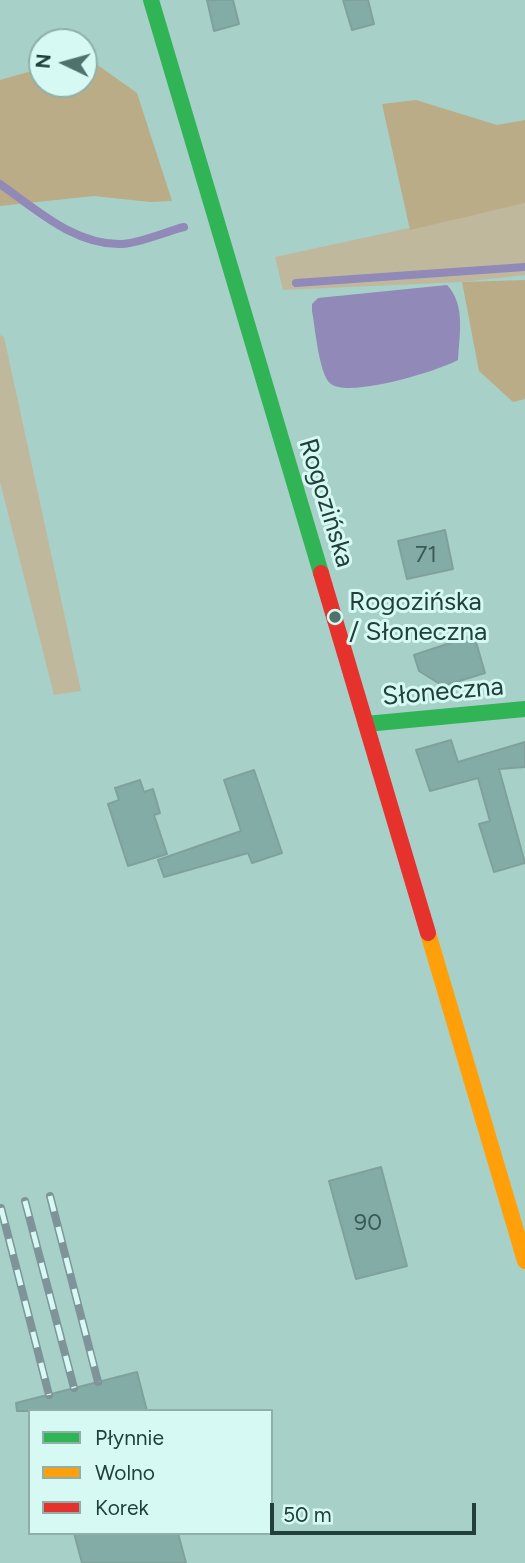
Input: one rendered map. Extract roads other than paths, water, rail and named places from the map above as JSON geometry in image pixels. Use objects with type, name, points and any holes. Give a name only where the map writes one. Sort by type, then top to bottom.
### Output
[{"type":"street","name":"Rogozińska","points":[[151,0],[525,1261]]},
{"type":"street","name":"Słoneczna","points":[[366,724],[525,709]]},
{"type":"waterway","points":[[0,184],[56,224],[87,239],[104,243],[129,243],[184,227]]},
{"type":"waterway","points":[[296,283],[525,267]]},
{"type":"railway","points":[[50,1196],[98,1382]]},
{"type":"railway","points":[[25,1201],[74,1388]]},
{"type":"railway","points":[[1,1208],[49,1395]]},
{"type":"place","name":"Rogozińska / Słoneczna","points":[[335,617]]}]
